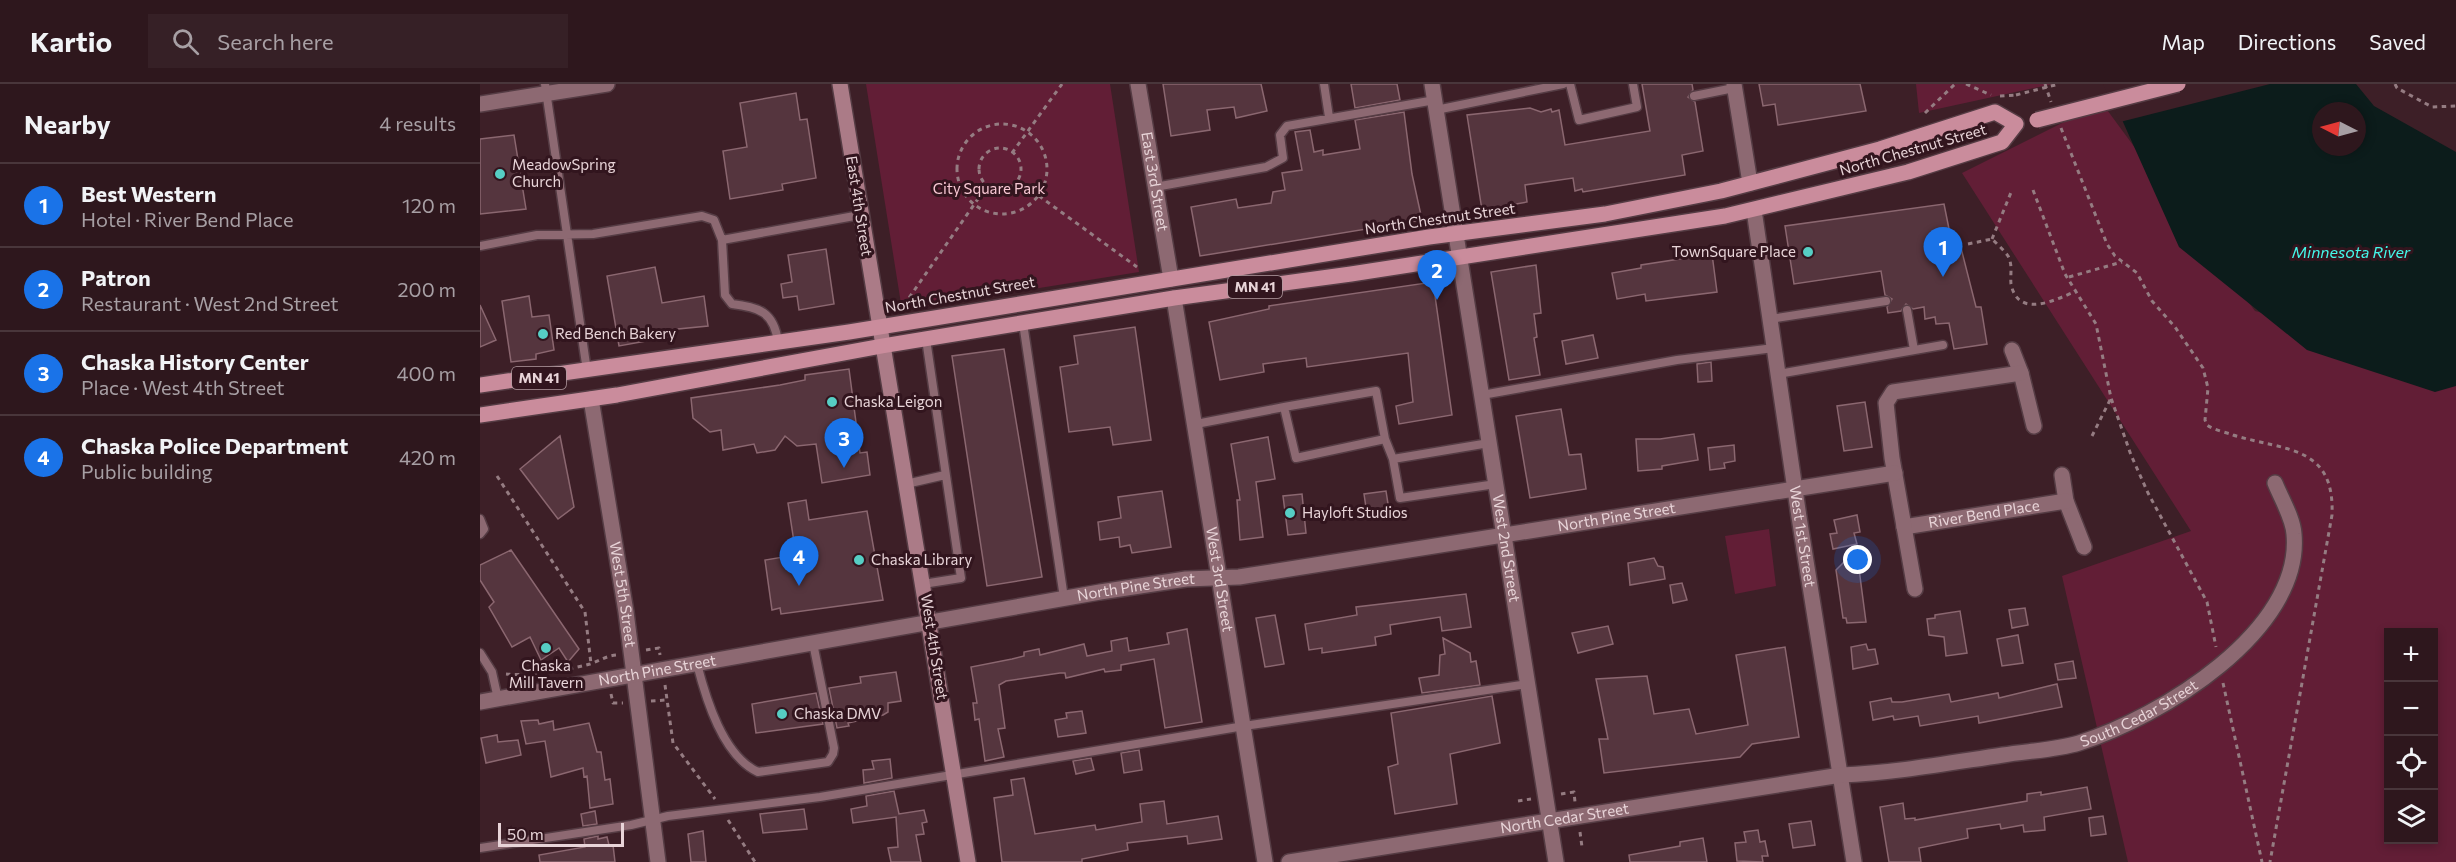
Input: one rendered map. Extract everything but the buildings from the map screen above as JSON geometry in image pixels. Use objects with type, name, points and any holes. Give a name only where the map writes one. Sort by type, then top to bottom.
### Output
[{"type":"main road","points":[[2016,124],[2178,84]]},
{"type":"main road","name":"North Chestnut Street","points":[[480,386],[878,327],[1456,234],[1605,214],[1750,183],[1880,149],[1995,112],[2016,124],[2002,142],[1908,172],[1754,210],[1351,274],[1174,298],[882,346],[772,369],[480,415]]},
{"type":"street","points":[[480,104],[546,88],[607,84]]},
{"type":"street","name":"East 4th Street","points":[[840,84],[878,327]]},
{"type":"street","name":"East 3rd Street","points":[[1138,84],[1171,279]]},
{"type":"street","name":"West 2nd Street","points":[[1432,84],[1556,862]]},
{"type":"street","points":[[1734,86],[1750,183]]},
{"type":"street","name":"West 1st Street","points":[[1754,210],[1854,862]]},
{"type":"street","name":"West 3rd Street","points":[[1174,298],[1265,862]]},
{"type":"street","name":"West 4th Street","points":[[878,327],[930,622],[968,862]]},
{"type":"street","points":[[2012,350],[2021,373],[2034,426]]},
{"type":"street","points":[[1915,589],[1886,404],[1893,392],[2021,373]]},
{"type":"street","name":"West 5th Street","points":[[591,399],[626,612],[658,862]]},
{"type":"street","name":"North Pine Street","points":[[480,702],[1064,598],[1186,579],[1220,578],[1895,473]]},
{"type":"street","points":[[2062,475],[2066,501],[2084,547]]},
{"type":"street","name":"South Cedar Street","points":[[1841,775],[1901,771],[2078,743],[2138,719],[2220,667],[2265,621],[2290,574],[2294,533],[2275,483]]},
{"type":"street","name":"River Bend Place","points":[[1904,527],[2066,501]]},
{"type":"street","name":"North Cedar Street","points":[[1289,862],[1549,819],[1841,775]]},
{"type":"lane","points":[[1324,84],[1329,117]]},
{"type":"lane","points":[[1155,187],[1266,167],[1283,158],[1280,135],[1287,126],[1329,117],[1436,105],[1563,84]]},
{"type":"lane","points":[[1570,84],[1579,120],[1641,106],[1633,84]]},
{"type":"lane","points":[[1694,96],[1734,86]]},
{"type":"lane","points":[[546,88],[587,371]]},
{"type":"lane","points":[[722,240],[860,215]]},
{"type":"lane","points":[[480,246],[537,236],[593,234],[702,216],[714,220],[722,240],[725,295],[732,304],[751,306],[766,314],[776,328],[778,342]]},
{"type":"lane","points":[[1770,319],[1886,301]]},
{"type":"lane","points":[[1907,310],[1914,350]]},
{"type":"lane","points":[[1023,323],[1064,598]]},
{"type":"lane","points":[[923,585],[961,578],[926,339]]},
{"type":"lane","points":[[1778,374],[1943,345]]},
{"type":"lane","points":[[1482,395],[1677,360],[1774,348]]},
{"type":"lane","points":[[1196,424],[1376,391],[1400,498],[1496,484]]},
{"type":"lane","points":[[1284,407],[1296,458],[1385,439]]},
{"type":"lane","points":[[1393,459],[1489,443]]},
{"type":"lane","points":[[906,484],[945,476]]},
{"type":"lane","points":[[480,519],[484,529],[480,534]]},
{"type":"lane","points":[[697,664],[711,713],[738,758],[749,768],[758,772],[828,762],[834,748],[813,643]]},
{"type":"lane","points":[[480,653],[492,672],[498,699]]},
{"type":"lane","points":[[480,848],[651,821],[668,816],[820,797],[1244,726],[1528,684]]},
{"type":"path","points":[[1012,153],[1062,84]]},
{"type":"path","points":[[1925,113],[1954,84]]},
{"type":"path","points":[[1966,84],[1987,95],[2009,96],[2059,84]]},
{"type":"path","points":[[2045,84],[2052,105]]},
{"type":"path","points":[[2395,84],[2397,88],[2432,107],[2456,106]]},
{"type":"path","points":[[996,124],[1007,124],[1028,132],[1038,142],[1045,155],[1046,176],[1038,196],[1031,204],[1013,213],[992,213],[974,204],[962,189],[957,169],[967,141],[985,127],[996,124]]},
{"type":"path","points":[[2060,126],[2102,233],[2115,256],[2137,273],[2152,301],[2175,327],[2203,368],[2208,380],[2207,425],[2311,457],[2323,470],[2331,488],[2331,525],[2316,593],[2270,862]]},
{"type":"path","points":[[1001,148],[1012,153],[1019,163],[1017,180],[1006,189],[993,189],[987,186],[982,181],[979,168],[984,156],[1001,148]]},
{"type":"path","points":[[1017,180],[1137,267]]},
{"type":"path","points":[[904,305],[987,186]]},
{"type":"path","points":[[1992,239],[2012,190]]},
{"type":"path","points":[[2033,190],[2065,274],[2069,277],[2074,292],[2096,324],[2111,398],[2148,494],[2207,602],[2262,862]]},
{"type":"path","points":[[1968,244],[1992,239]]},
{"type":"path","points":[[1992,239],[2009,258],[2015,293],[2026,303],[2041,306],[2050,304],[2074,292]]},
{"type":"path","points":[[2069,277],[2122,262]]},
{"type":"path","points":[[2092,436],[2111,398]]},
{"type":"path","points":[[497,476],[585,612],[591,664]]},
{"type":"path","points":[[492,672],[523,675],[591,664],[605,657]]},
{"type":"path","points":[[666,699],[673,743],[722,809],[756,862]]},
{"type":"green space","name":"City Square Park","points":[[866,84],[1110,84],[1139,272],[902,310]]},
{"type":"green space","points":[[1916,84],[2053,84],[1919,113]]},
{"type":"green space","points":[[2102,103],[2255,311],[2456,362],[2456,862],[2128,862],[2062,576],[2191,531],[1962,173]]},
{"type":"green space","points":[[1769,529],[1776,586],[1735,594],[1725,536]]},
{"type":"water","name":"Minnesota River","points":[[2106,84],[2356,84],[2374,106],[2456,152],[2456,386],[2435,392],[2307,350],[2179,247]]},
{"type":"pier","points":[[2103,84],[2270,84],[2120,122]]},
{"type":"place","name":"MeadowSpring Church","points":[[500,174]]},
{"type":"place","name":"TownSquare Place","points":[[1808,252]]},
{"type":"place","name":"Best Western","points":[[1943,277]]},
{"type":"place","name":"Patron","points":[[1437,300]]},
{"type":"place","name":"Red Bench Bakery","points":[[543,334]]},
{"type":"place","name":"Chaska Leigon","points":[[832,402]]},
{"type":"place","name":"Chaska History Center","points":[[844,468]]},
{"type":"place","name":"Hayloft Studios","points":[[1290,513]]},
{"type":"place","name":"Chaska Library","points":[[859,560]]},
{"type":"place","name":"Chaska Police Department","points":[[799,586]]},
{"type":"place","name":"Chaska Mill Tavern","points":[[546,648]]},
{"type":"place","name":"Chaska DMV","points":[[782,714]]}]
